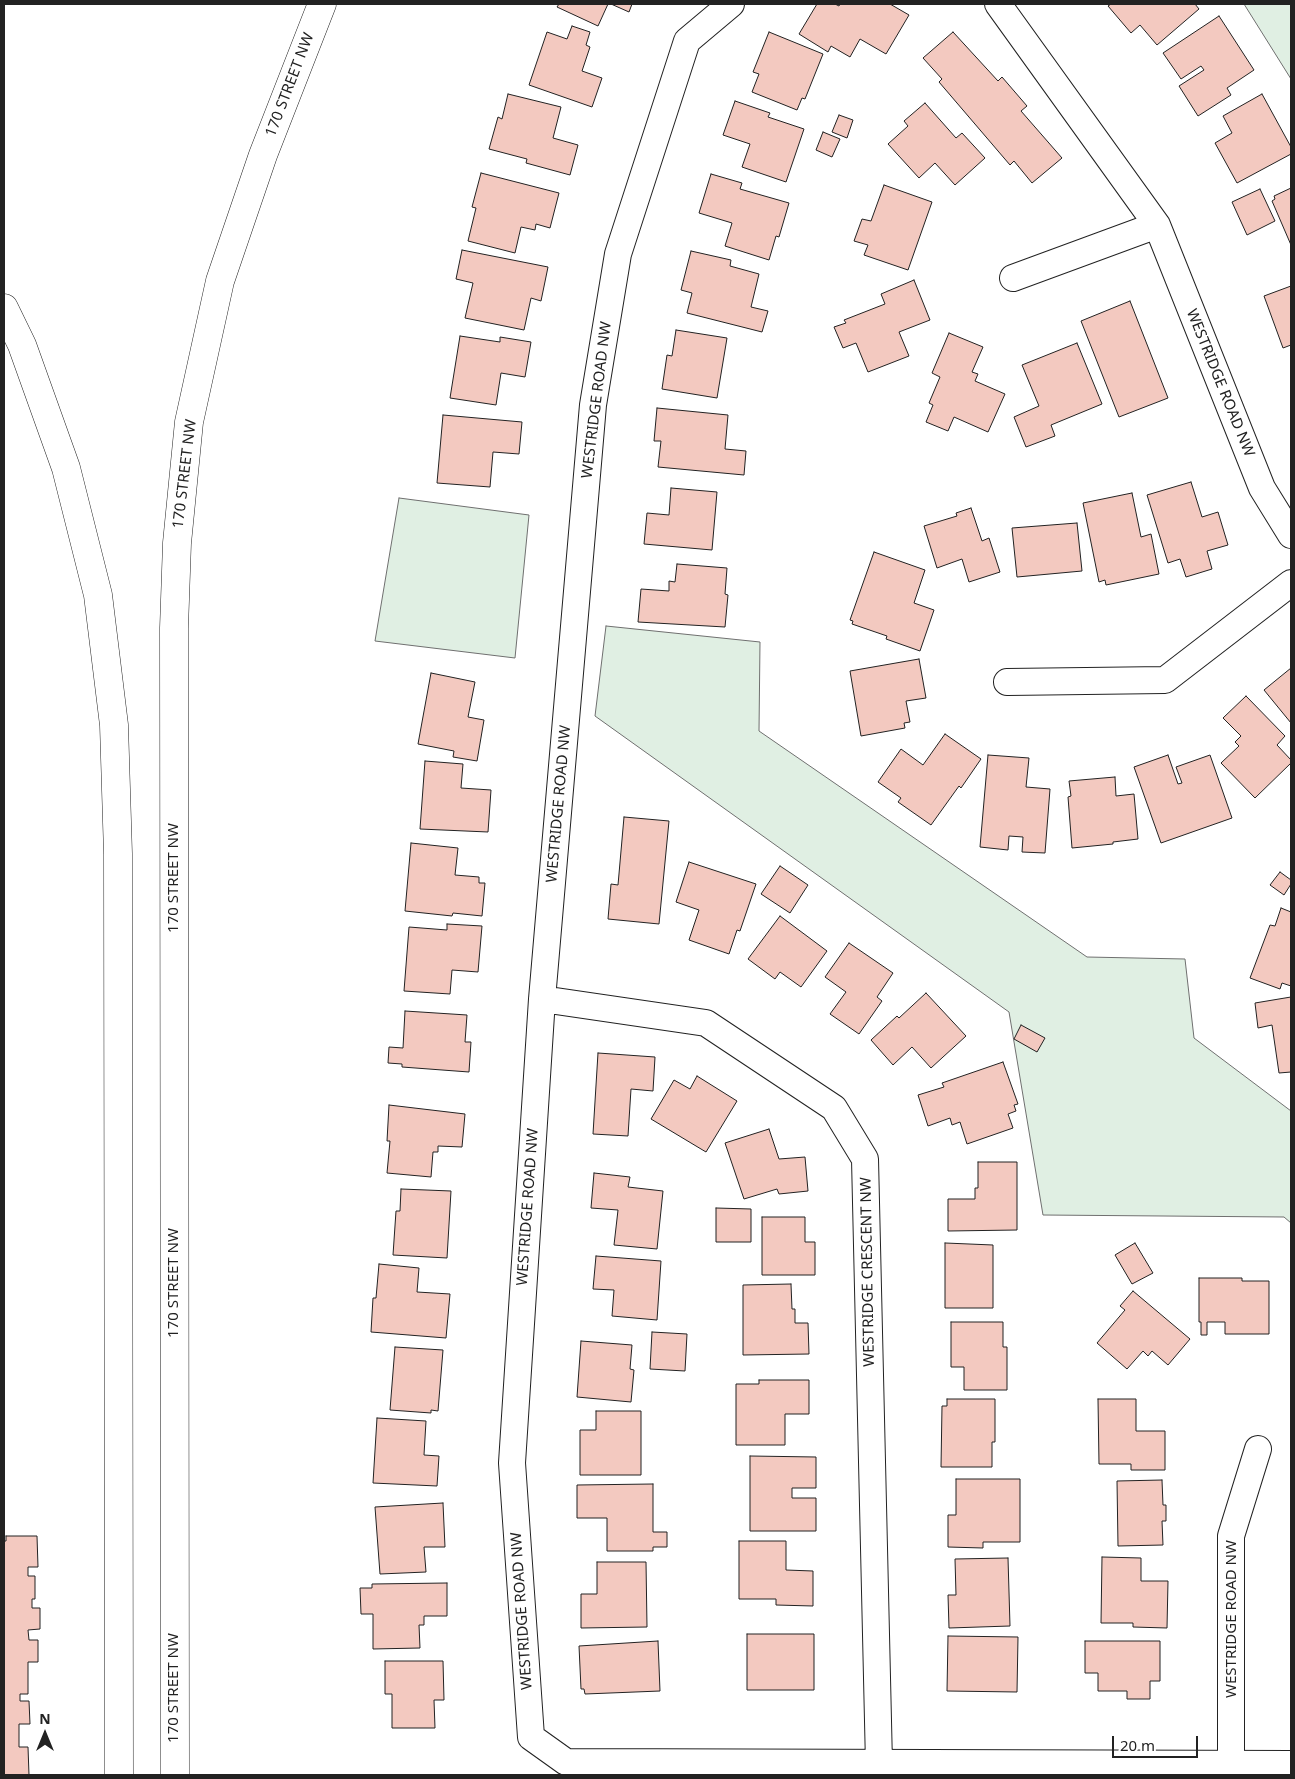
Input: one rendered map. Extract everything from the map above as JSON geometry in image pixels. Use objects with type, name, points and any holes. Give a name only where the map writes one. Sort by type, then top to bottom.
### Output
[{"type":"main road","name":"170 STREET NW","points":[[174,1775],[174,628],[177,543],[189,422],[220,281],[263,155],[322,4]]},
{"type":"main road","points":[[4,308],[22,345],[66,468],[98,595],[114,725],[118,854],[119,1775]]},
{"type":"street","name":"WESTRIDGE ROAD NW","points":[[731,4],[687,41],[618,254],[593,405],[542,999],[512,1464],[530,1737],[566,1762],[1291,1764]]},
{"type":"street","name":"WESTRIDGE ROAD NW","points":[[998,4],[1157,225],[1262,488],[1291,535]]},
{"type":"street","points":[[1013,278],[1157,225]]},
{"type":"street","points":[[1007,682],[1165,680],[1291,583]]},
{"type":"street","name":"WESTRIDGE CRESCENT NW","points":[[542,999],[706,1023],[834,1108],[865,1159],[879,1764]]},
{"type":"street","name":"WESTRIDGE ROAD NW","points":[[1231,1764],[1231,1536],[1258,1449]]},
{"type":"green space","points":[[1244,4],[1291,4],[1291,79]]},
{"type":"green space","points":[[399,498],[529,515],[515,658],[375,641]]},
{"type":"green space","points":[[606,626],[760,642],[759,731],[1087,957],[1185,959],[1194,1038],[1291,1111],[1291,1223],[1284,1217],[1043,1215],[1009,1012],[595,716]]},
{"type":"building","points":[[559,4],[608,4],[598,26],[557,7]]},
{"type":"building","points":[[611,4],[632,4],[629,12]]},
{"type":"building","points":[[817,4],[835,4],[839,6],[840,4],[890,4],[909,15],[886,54],[860,39],[850,57],[831,46],[828,52],[799,34]]},
{"type":"building","points":[[1111,4],[1195,4],[1199,9],[1157,45],[1140,25],[1131,33],[1108,6]]},
{"type":"building","points":[[1219,16],[1254,70],[1227,88],[1231,95],[1198,116],[1179,86],[1204,70],[1201,66],[1181,79],[1163,53]]},
{"type":"building","points":[[572,26],[590,32],[586,45],[590,47],[582,71],[602,78],[592,107],[529,85],[547,32],[567,39]]},
{"type":"building","points":[[769,32],[823,54],[805,99],[802,98],[797,110],[752,92],[759,74],[753,72]]},
{"type":"building","points":[[953,32],[998,81],[1002,77],[1027,106],[1021,111],[1062,158],[1032,183],[1014,161],[1010,165],[939,82],[942,79],[923,58]]},
{"type":"building","points":[[508,94],[561,107],[553,138],[578,145],[570,175],[526,163],[527,159],[489,149],[498,117],[502,119]]},
{"type":"building","points":[[1262,94],[1291,147],[1291,154],[1237,183],[1215,143],[1232,133],[1223,116]]},
{"type":"building","points":[[735,101],[770,113],[768,117],[804,129],[786,182],[742,167],[750,144],[723,135]]},
{"type":"building","points":[[925,103],[956,138],[962,133],[985,158],[955,185],[935,163],[919,178],[888,144],[908,126],[904,121]]},
{"type":"building","points":[[839,115],[853,120],[847,138],[832,132]]},
{"type":"building","points":[[823,132],[840,139],[832,157],[816,150]]},
{"type":"building","points":[[481,173],[559,193],[550,228],[536,224],[535,230],[521,227],[515,253],[468,241],[476,208],[472,207]]},
{"type":"building","points":[[711,174],[742,183],[740,189],[789,203],[779,237],[776,236],[769,260],[725,246],[732,223],[699,213]]},
{"type":"building","points":[[884,185],[932,202],[908,270],[864,255],[868,245],[854,241],[862,219],[871,221]]},
{"type":"building","points":[[1291,188],[1291,245],[1272,201],[1275,199],[1274,196]]},
{"type":"building","points":[[1260,189],[1275,221],[1247,235],[1232,202]]},
{"type":"building","points":[[462,250],[548,267],[541,301],[531,298],[524,330],[465,318],[473,283],[456,279]]},
{"type":"building","points":[[691,251],[731,260],[730,266],[759,274],[751,307],[768,311],[762,332],[687,313],[692,293],[681,290]]},
{"type":"building","points":[[914,280],[930,320],[899,332],[909,356],[868,372],[856,343],[843,348],[834,327],[846,323],[844,320],[885,304],[881,294]]},
{"type":"building","points":[[1291,286],[1291,345],[1283,348],[1264,296]]},
{"type":"building","points":[[1130,301],[1168,398],[1119,417],[1081,321]]},
{"type":"building","points":[[676,330],[727,338],[717,398],[662,389],[667,355],[672,356]]},
{"type":"building","points":[[949,333],[983,347],[972,372],[978,374],[975,381],[1005,394],[988,432],[954,417],[948,431],[926,422],[933,405],[929,403],[940,377],[932,373]]},
{"type":"building","points":[[460,336],[500,342],[500,337],[531,342],[525,377],[501,373],[496,405],[450,398]]},
{"type":"building","points":[[1077,343],[1102,404],[1051,425],[1055,436],[1026,447],[1014,417],[1039,406],[1022,365]]},
{"type":"building","points":[[657,408],[728,415],[725,449],[746,451],[744,475],[658,467],[661,441],[654,441]]},
{"type":"building","points":[[443,415],[522,422],[519,454],[493,452],[490,487],[437,483]]},
{"type":"building","points":[[1191,482],[1202,517],[1218,512],[1228,545],[1207,551],[1212,569],[1186,577],[1180,559],[1168,563],[1147,495]]},
{"type":"building","points":[[671,488],[717,492],[712,550],[644,544],[647,513],[669,515]]},
{"type":"building","points":[[1132,493],[1141,537],[1151,534],[1159,574],[1106,585],[1105,580],[1099,582],[1083,503]]},
{"type":"building","points":[[971,508],[982,541],[989,538],[1000,572],[969,582],[962,559],[937,568],[924,526],[957,516],[956,513]]},
{"type":"building","points":[[1077,523],[1082,571],[1017,577],[1012,528]]},
{"type":"building","points":[[874,552],[925,570],[914,603],[934,610],[920,651],[886,639],[887,636],[852,624],[853,621],[850,620]]},
{"type":"building","points":[[677,564],[727,568],[725,594],[728,595],[725,627],[638,622],[641,589],[669,591],[669,581],[675,582]]},
{"type":"building","points":[[919,659],[926,698],[906,701],[910,722],[904,723],[905,728],[861,736],[850,671]]},
{"type":"building","points":[[1291,668],[1291,723],[1264,690]]},
{"type":"building","points":[[431,673],[475,682],[468,717],[484,720],[477,761],[453,757],[454,751],[418,744]]},
{"type":"building","points":[[1246,696],[1285,736],[1277,745],[1291,760],[1291,763],[1255,798],[1221,763],[1239,746],[1235,742],[1241,736],[1223,718]]},
{"type":"building","points":[[945,734],[981,759],[961,788],[959,786],[931,825],[898,802],[901,798],[878,782],[901,749],[923,765]]},
{"type":"building","points":[[988,755],[1029,758],[1026,787],[1050,789],[1045,853],[1022,852],[1023,837],[1009,836],[1008,850],[980,847]]},
{"type":"building","points":[[1168,755],[1178,784],[1182,783],[1176,767],[1210,755],[1232,818],[1161,843],[1134,767]]},
{"type":"building","points":[[425,761],[463,764],[461,788],[491,790],[488,832],[420,829]]},
{"type":"building","points":[[1115,777],[1116,796],[1134,794],[1138,839],[1113,842],[1113,844],[1072,848],[1068,797],[1071,796],[1069,781]]},
{"type":"building","points":[[624,817],[669,821],[659,924],[608,919],[611,884],[618,885]]},
{"type":"building","points":[[411,843],[458,848],[455,875],[479,877],[479,883],[485,883],[482,916],[453,913],[452,916],[405,911]]},
{"type":"building","points":[[689,862],[756,884],[740,931],[737,930],[729,954],[689,940],[699,910],[676,902]]},
{"type":"building","points":[[780,866],[808,885],[790,913],[761,894]]},
{"type":"building","points":[[1280,872],[1291,880],[1291,884],[1284,895],[1270,885]]},
{"type":"building","points":[[1281,908],[1291,912],[1291,986],[1282,983],[1280,989],[1250,978],[1270,925],[1275,926]]},
{"type":"building","points":[[780,916],[827,951],[801,987],[780,972],[775,979],[748,959]]},
{"type":"building","points":[[447,924],[482,926],[478,972],[452,970],[450,994],[404,991],[409,927],[447,930]]},
{"type":"building","points":[[849,943],[893,973],[877,997],[882,1001],[859,1034],[830,1014],[846,992],[825,977]]},
{"type":"building","points":[[926,993],[966,1036],[931,1068],[912,1047],[893,1065],[871,1040]]},
{"type":"building","points":[[1291,997],[1291,1072],[1279,1073],[1272,1025],[1258,1028],[1255,1003]]},
{"type":"building","points":[[405,1011],[467,1015],[465,1042],[471,1042],[469,1072],[402,1067],[402,1064],[388,1063],[389,1047],[403,1048]]},
{"type":"building","points":[[1021,1025],[1045,1038],[1037,1052],[1014,1039]]},
{"type":"building","points":[[598,1053],[655,1057],[653,1091],[631,1089],[628,1136],[593,1134]]},
{"type":"building","points":[[1003,1062],[1018,1104],[1014,1105],[1016,1111],[1008,1114],[1013,1128],[967,1144],[960,1122],[952,1125],[950,1118],[928,1126],[918,1095],[944,1087],[942,1083]]},
{"type":"building","points":[[697,1076],[737,1101],[706,1152],[651,1119],[674,1080],[690,1089]]},
{"type":"building","points":[[389,1105],[465,1114],[462,1147],[438,1146],[438,1152],[433,1152],[431,1177],[387,1173],[390,1141],[387,1141]]},
{"type":"building","points":[[769,1129],[779,1159],[805,1157],[808,1191],[779,1194],[777,1189],[744,1199],[725,1143]]},
{"type":"building","points":[[978,1162],[1017,1162],[1017,1230],[948,1231],[948,1199],[975,1199],[975,1188],[978,1188]]},
{"type":"building","points":[[594,1173],[630,1177],[628,1187],[663,1191],[657,1249],[614,1245],[618,1210],[591,1208]]},
{"type":"building","points":[[401,1189],[451,1191],[447,1258],[393,1255],[396,1211],[400,1211]]},
{"type":"building","points":[[716,1208],[751,1209],[751,1242],[716,1242]]},
{"type":"building","points":[[762,1217],[805,1217],[805,1242],[815,1242],[815,1275],[762,1275]]},
{"type":"building","points":[[945,1243],[993,1245],[993,1308],[945,1308]]},
{"type":"building","points":[[1135,1243],[1153,1273],[1132,1284],[1115,1255]]},
{"type":"building","points":[[596,1256],[661,1261],[657,1320],[612,1316],[614,1290],[593,1289]]},
{"type":"building","points":[[379,1264],[419,1268],[417,1292],[450,1294],[446,1338],[371,1332],[373,1298],[376,1298]]},
{"type":"building","points":[[1199,1278],[1242,1278],[1242,1281],[1269,1281],[1269,1334],[1225,1334],[1225,1322],[1207,1322],[1207,1335],[1201,1335],[1201,1322],[1199,1322]]},
{"type":"building","points":[[791,1284],[792,1309],[795,1309],[795,1323],[808,1323],[809,1354],[743,1355],[743,1285]]},
{"type":"building","points":[[1133,1291],[1190,1339],[1168,1365],[1152,1351],[1148,1356],[1143,1351],[1127,1369],[1097,1343],[1125,1310],[1120,1306]]},
{"type":"building","points":[[951,1322],[1003,1322],[1003,1347],[1007,1347],[1007,1390],[964,1390],[964,1367],[951,1367]]},
{"type":"building","points":[[652,1332],[687,1334],[685,1371],[650,1369]]},
{"type":"building","points":[[581,1341],[632,1345],[630,1369],[634,1370],[631,1402],[577,1397]]},
{"type":"building","points":[[395,1347],[443,1350],[438,1411],[431,1410],[431,1413],[390,1410]]},
{"type":"building","points":[[759,1380],[809,1380],[809,1414],[785,1414],[785,1445],[736,1445],[736,1384],[759,1384]]},
{"type":"building","points":[[947,1399],[995,1399],[995,1442],[992,1442],[992,1467],[941,1467],[942,1406],[947,1406]]},
{"type":"building","points":[[1098,1399],[1136,1399],[1136,1431],[1165,1431],[1165,1470],[1131,1470],[1131,1464],[1099,1464]]},
{"type":"building","points":[[596,1411],[641,1411],[641,1475],[580,1475],[580,1430],[596,1430]]},
{"type":"building","points":[[377,1418],[426,1421],[424,1455],[439,1456],[437,1486],[373,1483]]},
{"type":"building","points":[[750,1456],[816,1457],[816,1488],[792,1488],[792,1498],[816,1498],[816,1531],[750,1531]]},
{"type":"building","points":[[956,1479],[1020,1479],[1020,1542],[983,1542],[983,1548],[948,1547],[948,1515],[956,1515]]},
{"type":"building","points":[[1162,1480],[1163,1505],[1166,1505],[1166,1521],[1162,1521],[1163,1545],[1118,1546],[1117,1481]]},
{"type":"building","points":[[653,1484],[653,1532],[667,1532],[667,1547],[653,1547],[653,1551],[607,1551],[607,1518],[577,1518],[577,1485]]},
{"type":"building","points":[[443,1503],[445,1547],[424,1547],[426,1572],[380,1574],[375,1507]]},
{"type":"building","points":[[6,1536],[37,1536],[38,1567],[28,1567],[28,1576],[35,1576],[35,1599],[32,1599],[32,1608],[40,1608],[40,1629],[28,1630],[29,1640],[38,1640],[38,1662],[28,1662],[28,1694],[20,1694],[20,1701],[29,1701],[30,1724],[19,1724],[19,1747],[28,1747],[29,1775],[4,1775],[4,1541],[6,1541]]},
{"type":"building","points":[[739,1541],[786,1541],[786,1570],[813,1571],[813,1606],[776,1605],[776,1599],[739,1599]]},
{"type":"building","points":[[1102,1557],[1141,1558],[1141,1581],[1168,1581],[1167,1628],[1133,1627],[1133,1623],[1101,1623]]},
{"type":"building","points":[[1008,1558],[1010,1626],[949,1628],[948,1595],[956,1595],[955,1559]]},
{"type":"building","points":[[597,1562],[646,1562],[647,1627],[581,1628],[581,1594],[597,1594]]},
{"type":"building","points":[[447,1583],[447,1616],[424,1616],[424,1625],[419,1625],[420,1648],[373,1649],[373,1614],[361,1614],[360,1588],[372,1588],[372,1584]]},
{"type":"building","points":[[747,1634],[814,1634],[814,1690],[747,1690]]},
{"type":"building","points":[[948,1636],[1018,1637],[1017,1692],[947,1691]]},
{"type":"building","points":[[658,1641],[660,1691],[585,1694],[584,1689],[581,1689],[579,1646]]},
{"type":"building","points":[[1085,1641],[1160,1641],[1160,1681],[1150,1681],[1150,1699],[1127,1699],[1127,1691],[1098,1691],[1098,1673],[1085,1673]]},
{"type":"building","points":[[385,1661],[443,1661],[444,1700],[434,1700],[435,1728],[392,1728],[392,1694],[385,1694]]}]
